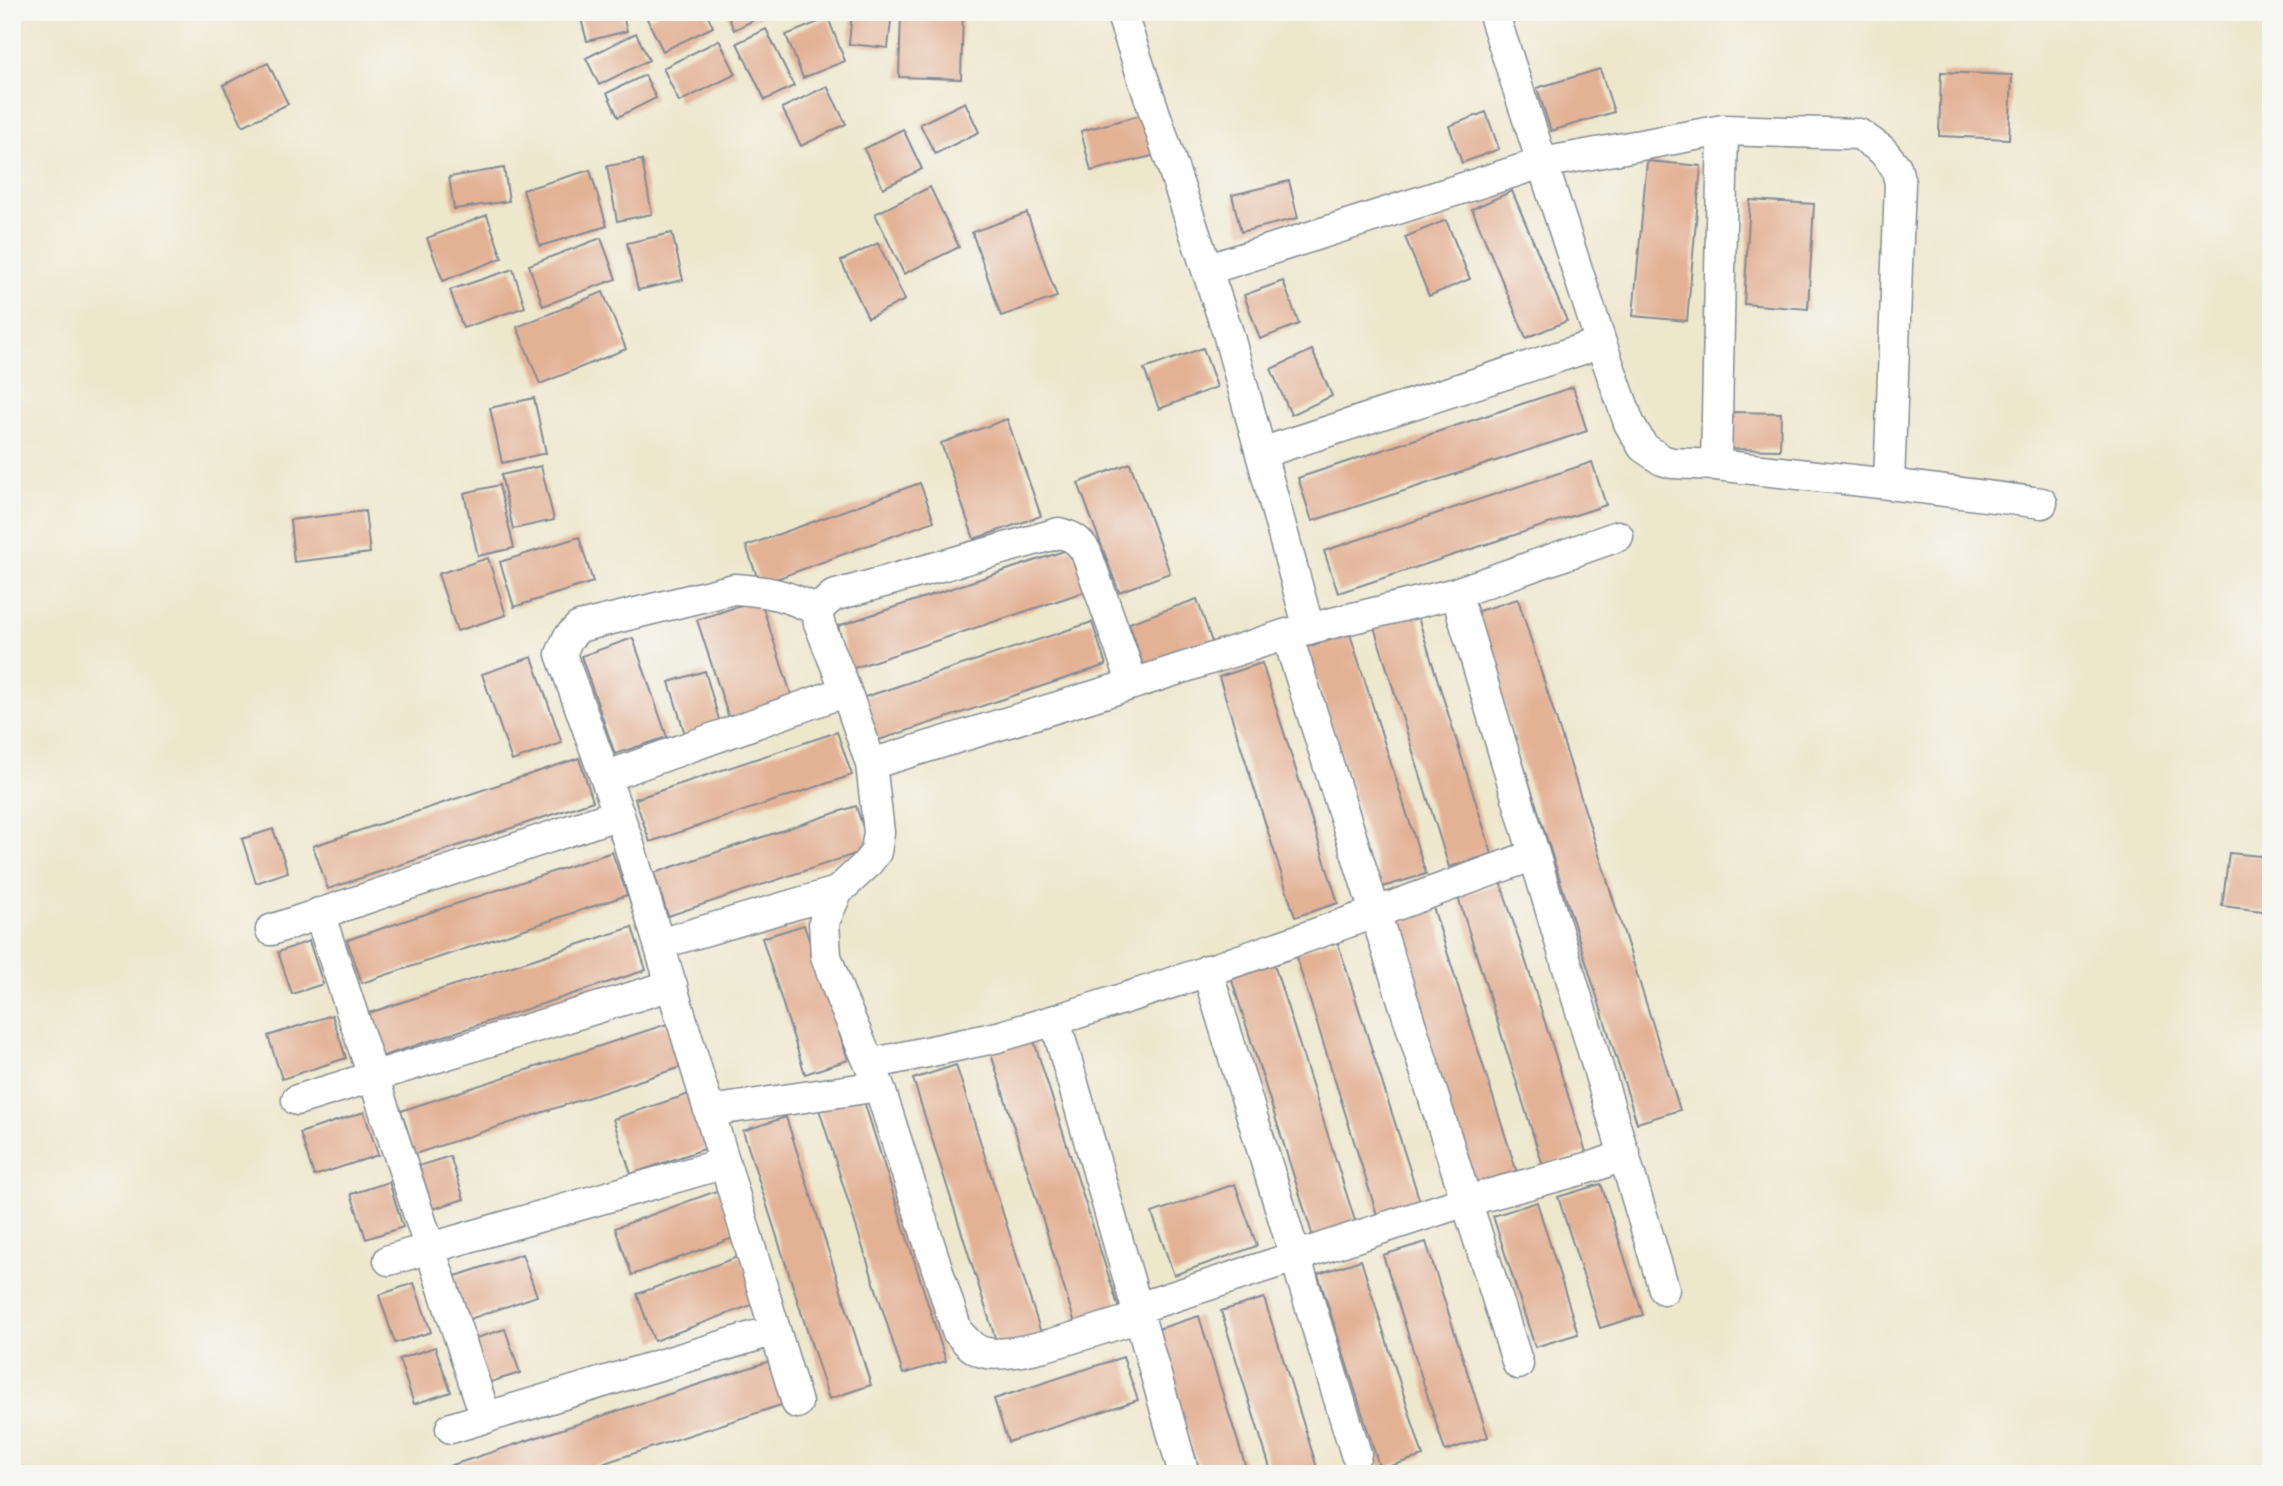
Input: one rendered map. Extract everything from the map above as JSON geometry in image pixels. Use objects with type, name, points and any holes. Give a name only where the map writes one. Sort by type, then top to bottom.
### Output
[{"type":"street","points":[[1121,12],[1209,269],[1261,453],[1298,631],[1376,913],[1518,1364]]},
{"type":"street","points":[[1493,12],[1601,343],[1629,423],[1643,447],[1661,460],[2042,503]]},
{"type":"street","points":[[1209,269],[1542,163],[1723,130],[1859,134],[1882,150],[1896,166],[1900,183],[1889,484]]},
{"type":"street","points":[[1716,465],[1723,130]]},
{"type":"street","points":[[1261,453],[1601,343]]},
{"type":"street","points":[[817,611],[833,596],[1059,533],[1070,535],[1080,541],[1086,552],[1133,684]]},
{"type":"street","points":[[871,764],[1298,631],[1456,593],[1618,536]]},
{"type":"street","points":[[797,1403],[619,814],[561,654],[568,638],[579,627],[734,589],[760,590],[787,596],[817,611]]},
{"type":"street","points":[[1456,593],[1664,1289]]},
{"type":"street","points":[[659,944],[837,891],[866,865],[876,852],[879,832],[871,764],[819,623],[817,611]]},
{"type":"street","points":[[605,777],[846,691]]},
{"type":"street","points":[[271,930],[619,814]]},
{"type":"street","points":[[710,1111],[875,1075],[1055,1020],[1376,913],[1534,855]]},
{"type":"street","points":[[837,891],[824,922],[826,956],[841,998],[875,1075],[957,1331],[972,1348],[987,1353],[1012,1354],[1466,1201],[1598,1165],[1625,1155]]},
{"type":"street","points":[[319,914],[486,1418]]},
{"type":"street","points":[[1207,970],[1356,1454]]},
{"type":"street","points":[[297,1100],[672,985]]},
{"type":"street","points":[[1055,1020],[1184,1474]]},
{"type":"street","points":[[388,1259],[725,1163]]},
{"type":"street","points":[[451,1428],[775,1330]]},
{"type":"building","points":[[579,12],[622,12],[627,31],[587,41]]},
{"type":"building","points":[[660,12],[706,12],[713,27],[663,51],[647,19]]},
{"type":"building","points":[[726,12],[770,12],[734,30]]},
{"type":"building","points":[[852,12],[892,12],[888,48],[849,44]]},
{"type":"building","points":[[901,12],[963,12],[961,79],[899,77]]},
{"type":"building","points":[[828,18],[845,61],[803,78],[786,35]]},
{"type":"building","points":[[766,29],[794,86],[765,100],[737,43]]},
{"type":"building","points":[[636,33],[649,60],[599,85],[586,58]]},
{"type":"building","points":[[719,40],[736,74],[679,102],[663,68]]},
{"type":"building","points":[[268,63],[288,104],[243,126],[223,85]]},
{"type":"building","points":[[1600,69],[1614,112],[1551,131],[1537,88]]},
{"type":"building","points":[[1941,72],[2012,75],[2009,139],[1939,136]]},
{"type":"building","points":[[645,75],[656,98],[618,117],[607,93]]},
{"type":"building","points":[[827,86],[846,124],[801,146],[782,108]]},
{"type":"building","points":[[965,102],[979,132],[935,154],[920,124]]},
{"type":"building","points":[[1486,112],[1499,149],[1462,163],[1449,126]]},
{"type":"building","points":[[1145,114],[1156,155],[1091,171],[1081,131]]},
{"type":"building","points":[[903,129],[922,169],[883,188],[864,149]]},
{"type":"building","points":[[642,160],[652,214],[617,221],[607,166]]},
{"type":"building","points":[[1647,161],[1701,166],[1687,321],[1633,316]]},
{"type":"building","points":[[504,168],[509,201],[454,209],[449,177]]},
{"type":"building","points":[[590,170],[607,226],[540,246],[523,190]]},
{"type":"building","points":[[1289,181],[1298,218],[1241,232],[1232,195]]},
{"type":"building","points":[[930,187],[959,247],[904,274],[875,214]]},
{"type":"building","points":[[1512,191],[1567,321],[1526,338],[1472,209]]},
{"type":"building","points":[[1750,200],[1814,204],[1808,309],[1744,304]]},
{"type":"building","points":[[1027,213],[1057,297],[1001,316],[972,232]]},
{"type":"building","points":[[487,215],[502,258],[443,281],[427,238]]},
{"type":"building","points":[[1446,220],[1470,279],[1429,296],[1405,237]]},
{"type":"building","points":[[672,233],[683,280],[638,290],[627,243]]},
{"type":"building","points":[[601,238],[616,279],[543,306],[529,265]]},
{"type":"building","points":[[878,243],[905,300],[868,318],[841,261]]},
{"type":"building","points":[[513,269],[525,307],[463,328],[450,290]]},
{"type":"building","points":[[1283,281],[1299,324],[1260,339],[1244,295]]},
{"type":"building","points":[[603,292],[626,349],[540,384],[517,327]]},
{"type":"building","points":[[1203,348],[1217,387],[1159,409],[1144,369]]},
{"type":"building","points":[[1312,350],[1332,396],[1291,415],[1271,369]]},
{"type":"building","points":[[1573,387],[1587,431],[1312,521],[1298,478]]},
{"type":"building","points":[[534,398],[546,453],[502,463],[490,408]]},
{"type":"building","points":[[1732,412],[1781,413],[1780,450],[1731,449]]},
{"type":"building","points":[[1007,419],[1041,516],[974,539],[941,443]]},
{"type":"building","points":[[1592,462],[1606,505],[1338,593],[1324,551]]},
{"type":"building","points":[[1130,463],[1170,573],[1119,592],[1078,483]]},
{"type":"building","points":[[541,466],[554,520],[513,529],[501,475]]},
{"type":"building","points":[[920,483],[934,521],[760,585],[746,546]]},
{"type":"building","points":[[499,485],[514,548],[478,556],[464,493]]},
{"type":"building","points":[[365,511],[370,553],[294,562],[290,520]]},
{"type":"building","points":[[579,537],[593,582],[514,607],[500,562]]},
{"type":"building","points":[[1073,548],[1087,591],[851,669],[838,626]]},
{"type":"building","points":[[488,558],[506,615],[457,631],[438,574]]},
{"type":"building","points":[[760,599],[792,697],[729,718],[697,620]]},
{"type":"building","points":[[1197,599],[1213,645],[1144,668],[1129,623]]},
{"type":"building","points":[[1518,599],[1680,1110],[1637,1123],[1475,612]]},
{"type":"building","points":[[1417,614],[1492,854],[1449,867],[1374,627]]},
{"type":"building","points":[[1092,622],[1106,665],[876,741],[862,698]]},
{"type":"building","points":[[1350,634],[1426,874],[1383,887],[1307,647]]},
{"type":"building","points":[[633,638],[667,737],[615,754],[581,656]]},
{"type":"building","points":[[532,657],[562,743],[512,761],[482,674]]},
{"type":"building","points":[[1262,663],[1338,903],[1295,917],[1219,677]]},
{"type":"building","points":[[705,671],[720,723],[685,734],[669,682]]},
{"type":"building","points":[[837,732],[852,775],[650,842],[635,799]]},
{"type":"building","points":[[579,758],[593,801],[328,889],[313,846]]},
{"type":"building","points":[[856,806],[870,849],[668,916],[654,873]]},
{"type":"building","points":[[273,829],[288,872],[256,883],[242,839]]},
{"type":"building","points":[[612,852],[627,895],[362,983],[347,940]]},
{"type":"building","points":[[2229,853],[2271,857],[2271,912],[2222,906]]},
{"type":"building","points":[[1501,883],[1586,1152],[1543,1166],[1458,897]]},
{"type":"building","points":[[1433,907],[1518,1176],[1474,1189],[1390,920]]},
{"type":"building","points":[[804,925],[848,1060],[805,1074],[762,938]]},
{"type":"building","points":[[632,927],[646,970],[380,1057],[366,1014]]},
{"type":"building","points":[[1337,940],[1422,1208],[1379,1221],[1295,953]]},
{"type":"building","points":[[309,941],[323,984],[292,994],[278,952]]},
{"type":"building","points":[[1272,958],[1357,1227],[1314,1240],[1229,971]]},
{"type":"building","points":[[332,1015],[346,1058],[282,1079],[268,1036]]},
{"type":"building","points":[[667,1024],[681,1067],[415,1154],[401,1111]]},
{"type":"building","points":[[1034,1041],[1119,1309],[1075,1323],[991,1054]]},
{"type":"building","points":[[956,1065],[1041,1333],[998,1347],[913,1079]]},
{"type":"building","points":[[861,1092],[946,1361],[903,1374],[818,1106]]},
{"type":"building","points":[[689,1094],[707,1148],[631,1174],[613,1119]]},
{"type":"building","points":[[364,1112],[378,1155],[314,1176],[300,1133]]},
{"type":"building","points":[[786,1117],[871,1385],[829,1399],[743,1131]]},
{"type":"building","points":[[450,1156],[464,1199],[433,1209],[419,1166]]},
{"type":"building","points":[[389,1182],[403,1227],[366,1239],[351,1194]]},
{"type":"building","points":[[1235,1184],[1257,1246],[1174,1275],[1152,1213]]},
{"type":"building","points":[[1601,1184],[1643,1315],[1600,1328],[1558,1197]]},
{"type":"building","points":[[719,1190],[736,1237],[632,1275],[615,1228]]},
{"type":"building","points":[[1537,1202],[1578,1334],[1535,1347],[1493,1216]]},
{"type":"building","points":[[1426,1242],[1488,1437],[1445,1451],[1383,1255]]},
{"type":"building","points":[[522,1254],[537,1296],[467,1320],[453,1277]]},
{"type":"building","points":[[740,1256],[757,1303],[654,1341],[637,1294]]},
{"type":"building","points":[[1361,1260],[1423,1456],[1380,1469],[1318,1274]]},
{"type":"building","points":[[414,1283],[431,1332],[395,1343],[379,1295]]},
{"type":"building","points":[[1264,1298],[1319,1474],[1272,1474],[1221,1311]]},
{"type":"building","points":[[1199,1316],[1248,1474],[1201,1474],[1155,1330]]},
{"type":"building","points":[[505,1329],[520,1373],[484,1384],[470,1340]]},
{"type":"building","points":[[435,1347],[451,1392],[414,1404],[399,1359]]},
{"type":"building","points":[[1123,1357],[1138,1400],[1008,1442],[994,1399]]},
{"type":"building","points":[[770,1361],[784,1404],[571,1474],[438,1474],[437,1470]]}]
